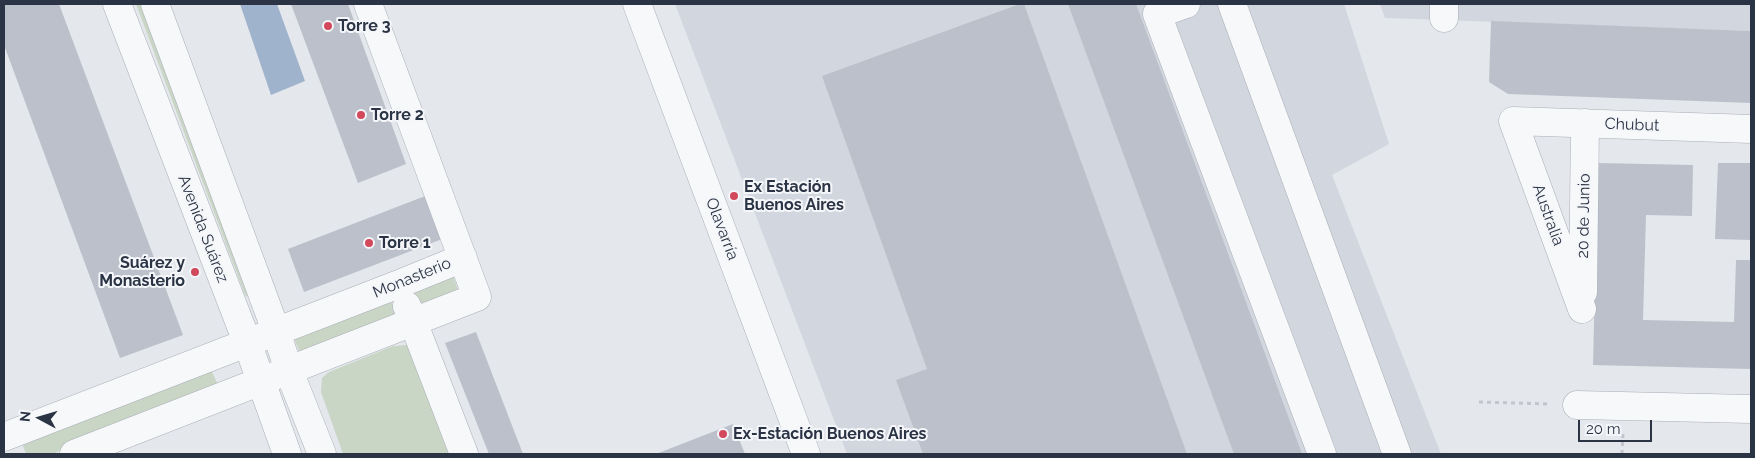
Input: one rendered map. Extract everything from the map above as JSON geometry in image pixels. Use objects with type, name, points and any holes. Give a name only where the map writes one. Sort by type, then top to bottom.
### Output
[{"type":"street","name":"Avenida Suárez","points":[[117,4],[247,342],[287,454]]},
{"type":"street","name":"Avenida Suárez","points":[[155,4],[276,331],[289,371],[322,454]]},
{"type":"street","points":[[368,4],[463,258]]},
{"type":"street","name":"Olavarría","points":[[637,4],[806,454]]},
{"type":"street","points":[[1186,4],[1157,14],[1322,454]]},
{"type":"street","points":[[1232,4],[1397,454]]},
{"type":"street","name":"Chubut","points":[[1514,121],[1751,129]]},
{"type":"street","name":"Australia","points":[[1514,121],[1582,309]]},
{"type":"street","name":"20 de Junio","points":[[1582,309],[1585,123]]},
{"type":"street","name":"Monasterio","points":[[8,437],[463,258],[477,297],[74,454]]},
{"type":"street","points":[[399,284],[464,454]]},
{"type":"street","points":[[1577,405],[1751,408]]},
{"type":"path","points":[[1479,402],[1577,405]]},
{"type":"shaded area","points":[[675,4],[1344,4],[1389,144],[1332,175],[1441,454],[847,454]]},
{"type":"shaded area","points":[[1380,4],[1751,4],[1751,31],[1385,18]]},
{"type":"green space","points":[[136,4],[144,4],[248,297],[245,295]]},
{"type":"green space","points":[[453,276],[459,292],[417,309],[411,293]]},
{"type":"green space","points":[[391,301],[398,320],[301,355],[293,336]]},
{"type":"green space","points":[[407,345],[413,349],[456,454],[343,454],[321,392],[322,378],[329,372],[393,346]]},
{"type":"green space","points":[[211,370],[221,391],[52,454],[26,454],[22,443]]},
{"type":"water","points":[[240,4],[277,4],[305,81],[271,95]]},
{"type":"building","points":[[4,4],[59,4],[183,335],[120,358],[4,45]]},
{"type":"building","name":"Torre 2","points":[[291,4],[348,4],[406,164],[358,183]]},
{"type":"building","points":[[1024,4],[1187,454],[923,454],[896,380],[927,369],[822,76]]},
{"type":"building","points":[[1068,4],[1136,4],[1302,454],[1234,454]]},
{"type":"building","points":[[1491,21],[1751,31],[1751,103],[1508,94],[1489,82]]},
{"type":"building","points":[[1598,163],[1693,165],[1692,216],[1646,215],[1643,320],[1734,322],[1736,260],[1751,260],[1751,369],[1593,365]]},
{"type":"building","points":[[1718,163],[1751,163],[1751,240],[1715,239]]},
{"type":"building","name":"Torre 1","points":[[433,193],[450,236],[304,292],[288,249]]},
{"type":"building","points":[[476,332],[523,454],[489,454],[445,343]]},
{"type":"building","name":"Ex-Estación Buenos Aires","points":[[733,424],[745,454],[656,454]]},
{"type":"place","name":"Torre 3","points":[[328,26]]},
{"type":"place","name":"Torre 2","points":[[361,115]]},
{"type":"place","name":"Ex Estación Buenos Aires","points":[[734,196]]},
{"type":"place","name":"Torre 1","points":[[369,243]]},
{"type":"place","name":"Suárez y Monasterio","points":[[195,272]]},
{"type":"place","name":"Ex-Estación Buenos Aires","points":[[723,434]]}]
